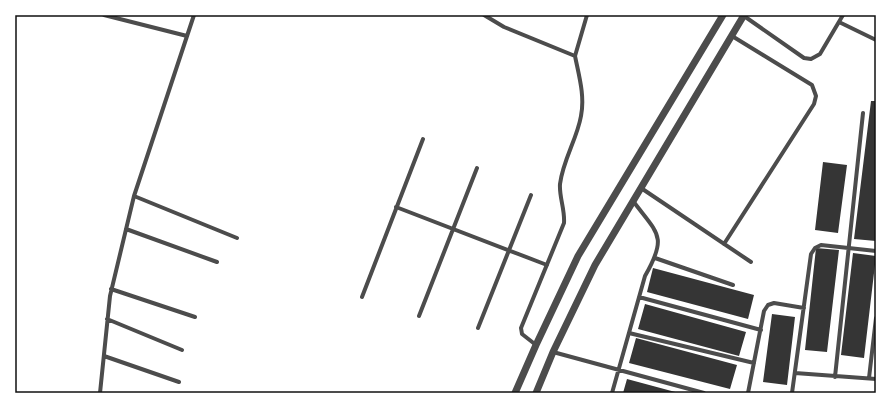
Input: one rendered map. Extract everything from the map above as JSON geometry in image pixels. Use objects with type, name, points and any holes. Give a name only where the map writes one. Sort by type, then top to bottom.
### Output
[{"type":"street","points":[[104,15],[187,36]]},
{"type":"street","points":[[100,393],[107,319],[112,289],[134,196],[194,15]]},
{"type":"street","points":[[484,15],[504,27],[575,56]]},
{"type":"street","points":[[536,345],[522,334],[521,328],[564,223],[560,196],[560,182],[581,117],[583,97],[575,56],[587,15]]},
{"type":"street","points":[[515,393],[578,256],[722,15]]},
{"type":"street","points":[[536,393],[553,352],[594,265],[744,15],[804,58],[811,60],[820,54],[843,15]]},
{"type":"street","points":[[839,22],[876,40]]},
{"type":"street","points":[[724,244],[814,104],[816,96],[812,85],[732,36]]},
{"type":"street","points":[[835,376],[863,113]]},
{"type":"street","points":[[362,297],[423,139]]},
{"type":"street","points":[[418,316],[477,168]]},
{"type":"street","points":[[641,188],[751,262]]},
{"type":"street","points":[[478,328],[531,195]]},
{"type":"street","points":[[134,196],[237,238]]},
{"type":"street","points":[[612,393],[645,276],[655,258],[659,244],[657,232],[633,201]]},
{"type":"street","points":[[396,207],[547,265]]},
{"type":"street","points":[[126,229],[217,262]]},
{"type":"street","points":[[792,393],[814,248],[821,245],[876,251]]},
{"type":"street","points":[[655,258],[733,285]]},
{"type":"street","points":[[112,289],[194,317]]},
{"type":"street","points":[[639,297],[760,330]]},
{"type":"street","points":[[748,393],[764,312],[768,305],[774,304],[804,308]]},
{"type":"street","points":[[869,378],[876,318]]},
{"type":"street","points":[[107,319],[182,350]]},
{"type":"street","points":[[629,333],[754,363]]},
{"type":"street","points":[[553,352],[704,393]]},
{"type":"street","points":[[104,356],[178,382]]},
{"type":"street","points":[[795,373],[876,379]]},
{"type":"building","points":[[871,101],[876,101],[876,241],[854,239]]},
{"type":"building","points":[[823,162],[847,165],[838,233],[815,230]]},
{"type":"building","points":[[816,248],[839,250],[827,352],[805,350]]},
{"type":"building","points":[[853,253],[876,256],[864,358],[841,355]]},
{"type":"building","points":[[653,268],[754,295],[748,319],[647,292]]},
{"type":"building","points":[[645,304],[746,332],[739,356],[638,329]]},
{"type":"building","points":[[772,314],[795,317],[787,385],[763,382]]},
{"type":"building","points":[[636,338],[737,365],[730,389],[629,363]]},
{"type":"building","points":[[627,379],[679,393],[623,393]]}]
